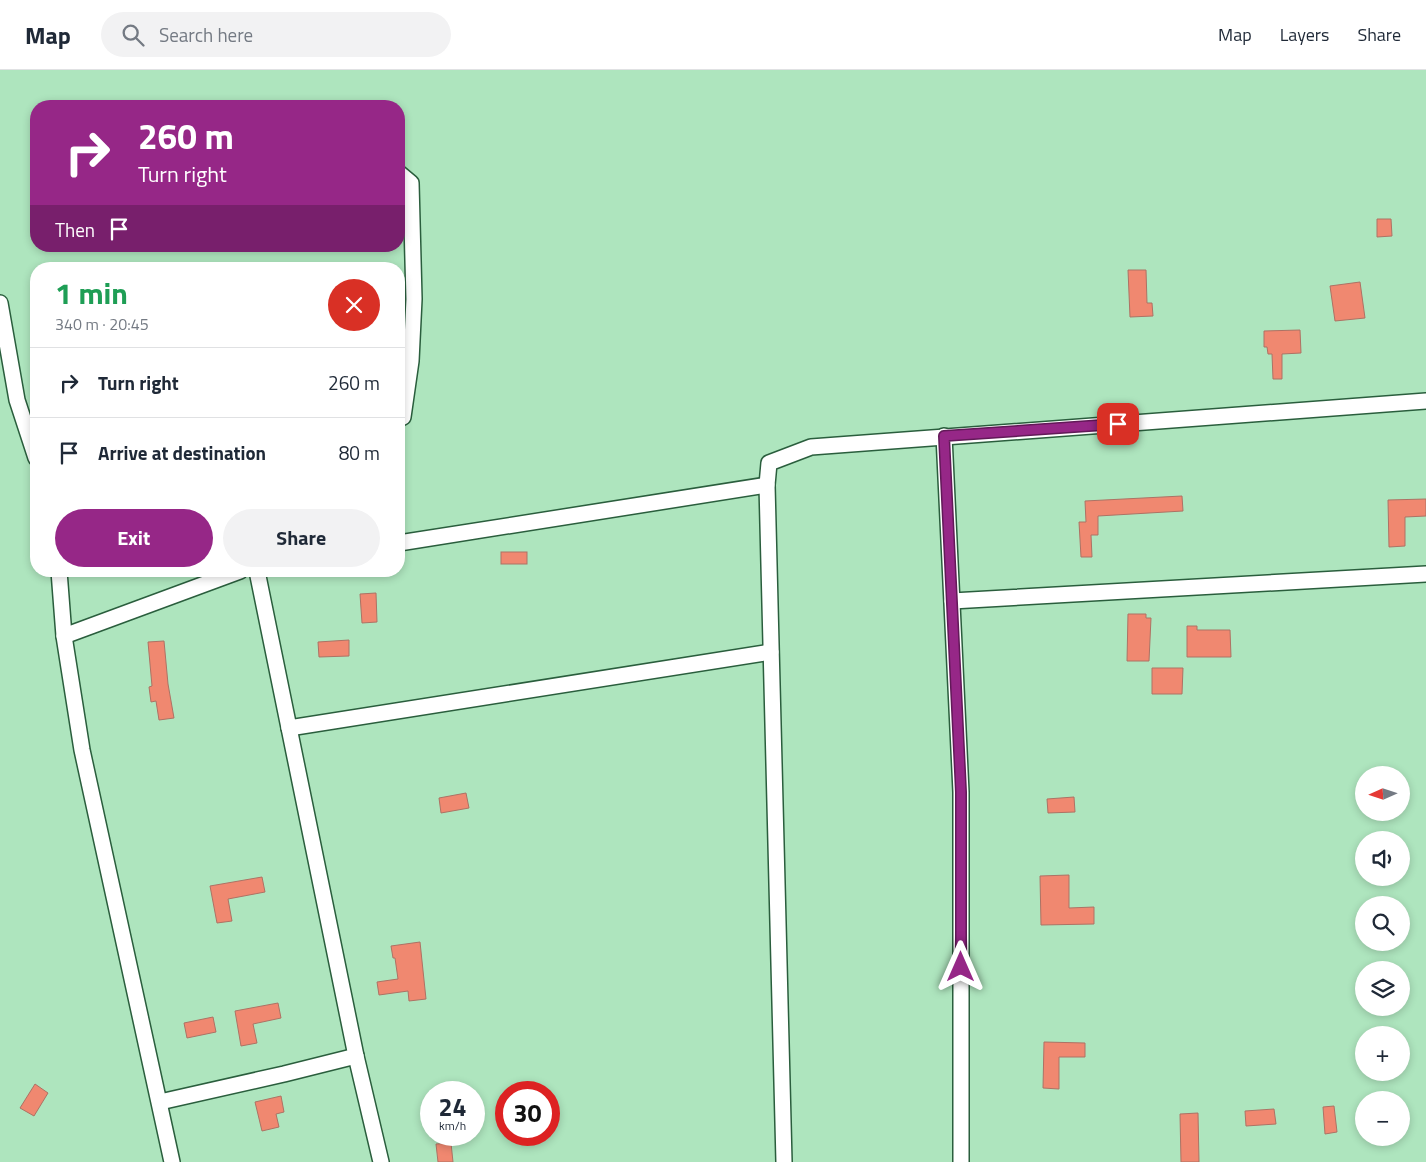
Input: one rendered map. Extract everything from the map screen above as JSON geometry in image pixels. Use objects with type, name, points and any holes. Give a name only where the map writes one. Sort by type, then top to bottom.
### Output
[{"type":"street","points":[[405,178],[411,183],[414,299],[411,361],[405,403]]},
{"type":"street","points":[[0,303],[17,400],[30,440]]},
{"type":"street","points":[[784,1162],[767,486],[769,463],[811,447],[1426,401]]},
{"type":"street","points":[[944,436],[961,792],[961,1162]]},
{"type":"street","points":[[405,542],[767,486]]},
{"type":"street","points":[[952,601],[1426,574]]},
{"type":"street","points":[[59,577],[64,636],[82,750],[172,1162]]},
{"type":"street","points":[[64,636],[224,577]]},
{"type":"street","points":[[258,577],[356,1056],[381,1162]]},
{"type":"street","points":[[289,728],[771,652]]},
{"type":"street","points":[[160,1102],[356,1056]]},
{"type":"building","points":[[1377,219],[1391,219],[1392,236],[1377,237]]},
{"type":"building","points":[[1128,270],[1146,270],[1147,303],[1152,303],[1153,316],[1130,317]]},
{"type":"building","points":[[1360,282],[1365,318],[1335,321],[1330,286]]},
{"type":"building","points":[[1300,330],[1301,353],[1282,354],[1282,379],[1273,379],[1272,354],[1268,354],[1267,347],[1264,347],[1264,331]]},
{"type":"building","points":[[1182,496],[1183,511],[1098,516],[1098,535],[1091,535],[1092,557],[1081,557],[1079,522],[1086,522],[1085,501]]},
{"type":"building","points":[[1426,499],[1426,516],[1405,517],[1405,546],[1389,547],[1388,500]]},
{"type":"building","points":[[501,552],[527,552],[527,564],[501,564]]},
{"type":"building","points":[[376,593],[377,622],[362,623],[360,594]]},
{"type":"building","points":[[1128,614],[1146,614],[1146,618],[1151,618],[1149,661],[1127,661]]},
{"type":"building","points":[[1187,626],[1197,626],[1197,630],[1230,630],[1231,657],[1187,657]]},
{"type":"building","points":[[349,640],[349,656],[319,657],[318,642]]},
{"type":"building","points":[[164,641],[168,684],[174,718],[159,720],[156,701],[151,702],[149,687],[152,686],[148,642]]},
{"type":"building","points":[[1152,668],[1183,668],[1182,694],[1152,694]]},
{"type":"building","points":[[466,793],[469,808],[441,813],[439,798]]},
{"type":"building","points":[[1074,797],[1075,812],[1048,813],[1047,799]]},
{"type":"building","points":[[1069,875],[1069,908],[1094,907],[1094,924],[1041,925],[1040,876]]},
{"type":"building","points":[[262,877],[265,892],[228,899],[232,921],[217,923],[210,886]]},
{"type":"building","points":[[420,942],[426,999],[409,1001],[408,991],[379,995],[377,982],[398,979],[391,946]]},
{"type":"building","points":[[278,1003],[281,1018],[253,1024],[257,1043],[241,1046],[235,1011]]},
{"type":"building","points":[[213,1017],[216,1032],[187,1038],[184,1023]]},
{"type":"building","points":[[1044,1042],[1085,1043],[1085,1057],[1059,1057],[1059,1089],[1043,1088]]},
{"type":"building","points":[[35,1084],[48,1093],[34,1116],[20,1108]]},
{"type":"building","points":[[281,1096],[284,1112],[276,1114],[279,1127],[262,1131],[255,1102]]},
{"type":"building","points":[[1334,1106],[1337,1132],[1325,1134],[1323,1107]]},
{"type":"building","points":[[1274,1109],[1276,1124],[1246,1126],[1245,1111]]},
{"type":"building","points":[[1198,1113],[1199,1162],[1181,1162],[1180,1114]]},
{"type":"building","points":[[436,1146],[451,1146],[453,1162],[438,1162]]},
{"type":"route","points":[[961,967],[961,792],[944,436],[1118,424]]}]
